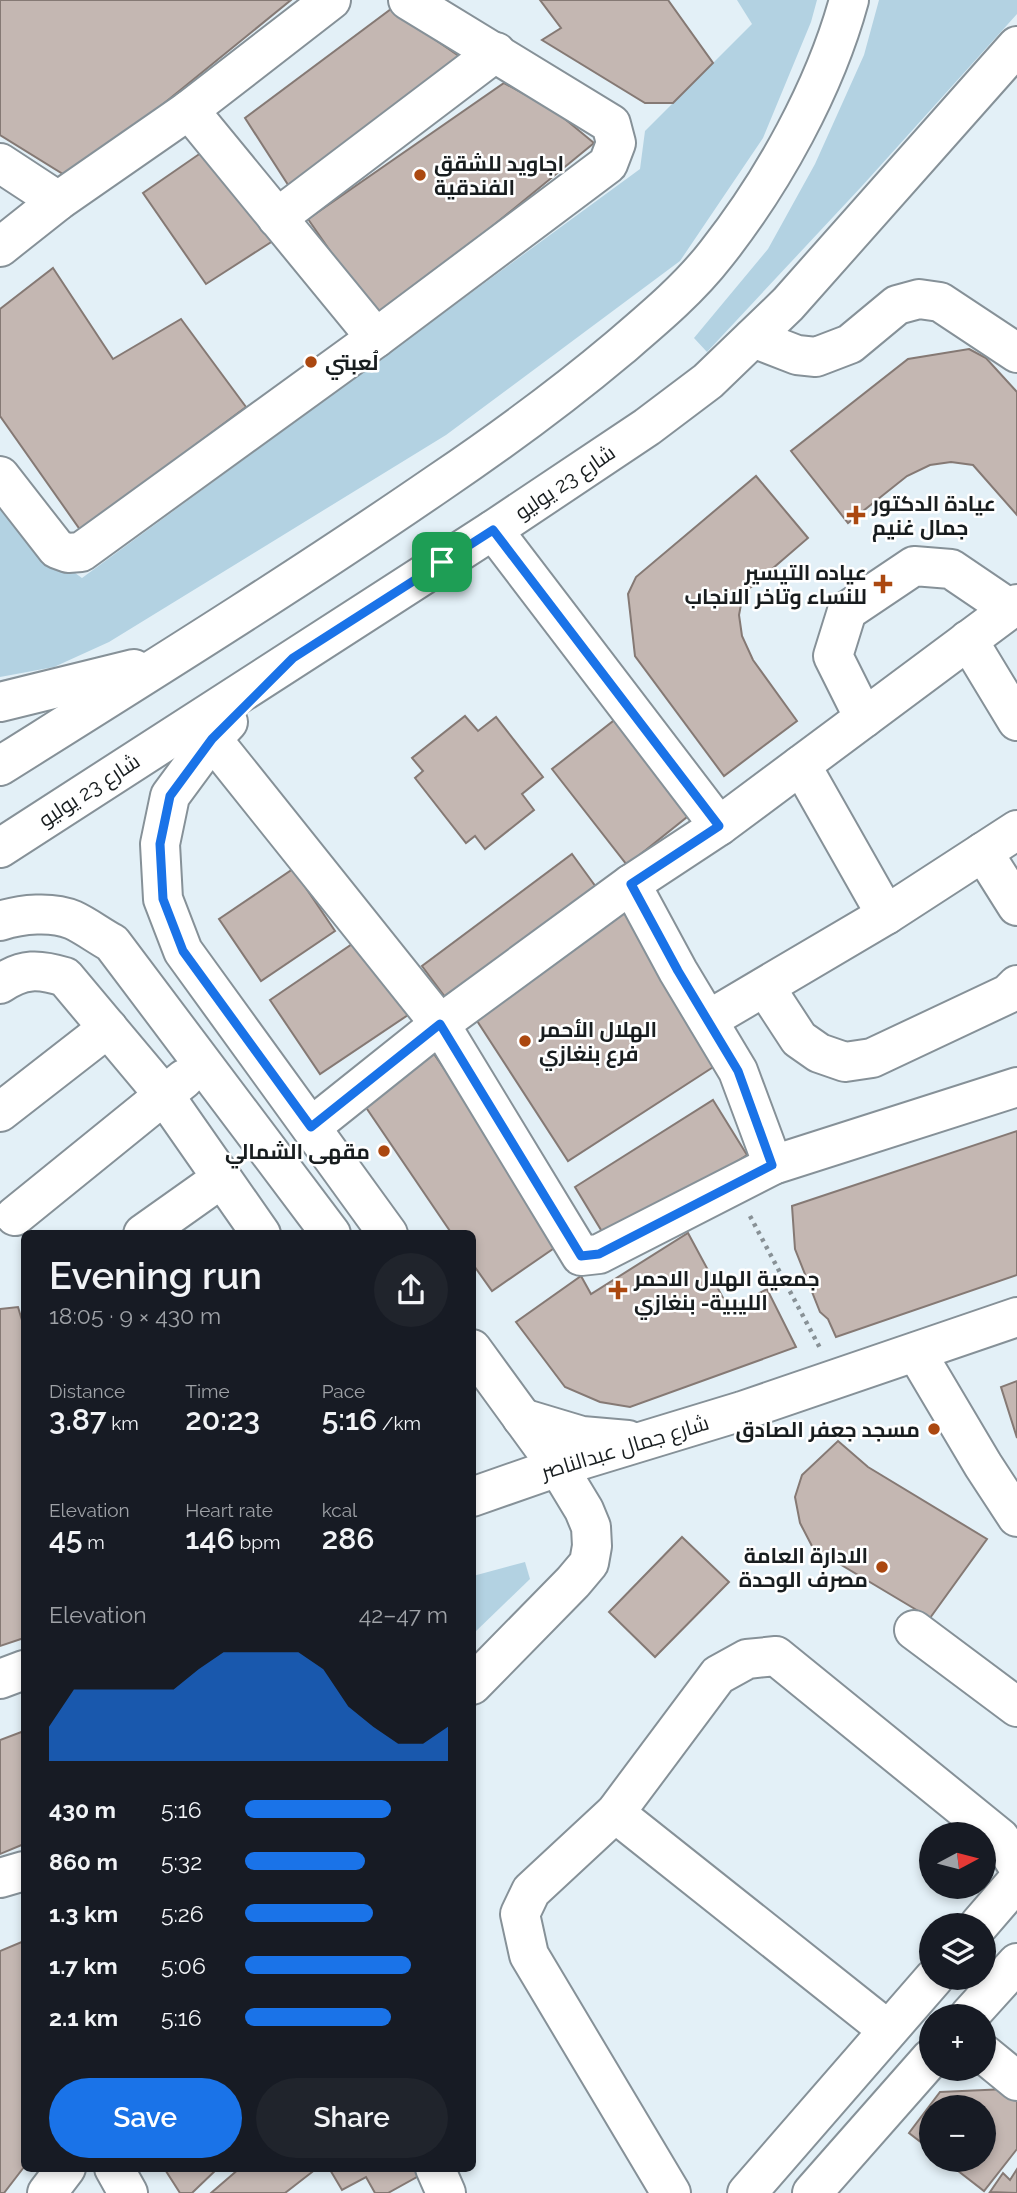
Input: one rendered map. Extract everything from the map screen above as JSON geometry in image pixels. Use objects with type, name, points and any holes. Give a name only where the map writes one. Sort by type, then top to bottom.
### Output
[{"type":"street","points":[[0,247],[58,201],[188,110],[331,0]]},
{"type":"street","points":[[0,476],[57,549],[68,553],[81,552],[376,338],[608,164],[616,143],[611,124],[408,0]]},
{"type":"street","points":[[0,766],[344,548],[503,439],[575,385],[657,316],[715,256],[774,173],[814,94],[849,0]]},
{"type":"street","name":"شارع 23 يوليو","points":[[0,848],[493,530],[647,427],[708,381],[788,304],[1017,46]]},
{"type":"street","points":[[277,218],[496,52]]},
{"type":"street","points":[[188,110],[376,338]]},
{"type":"street","points":[[0,163],[58,201]]},
{"type":"street","points":[[753,338],[797,355],[816,357],[850,344],[897,305],[919,299],[940,302],[1017,353]]},
{"type":"street","points":[[493,530],[719,826]]},
{"type":"street","points":[[311,1127],[440,1024],[631,884],[719,826],[864,718],[968,640],[1013,607],[951,569],[914,566],[847,611],[833,656],[864,718]]},
{"type":"street","points":[[968,640],[1017,721]]},
{"type":"street","points":[[293,658],[212,739],[170,796],[160,844],[163,899],[183,951],[385,1230]]},
{"type":"street","points":[[0,702],[105,678],[170,659]]},
{"type":"street","points":[[212,739],[440,1024],[581,1256],[599,1254],[772,1165],[1017,1087]]},
{"type":"street","points":[[801,765],[886,915]]},
{"type":"street","points":[[708,1020],[886,915],[1017,830]]},
{"type":"street","points":[[983,852],[1017,906]]},
{"type":"street","points":[[631,884],[678,971],[738,1071],[772,1165]]},
{"type":"street","points":[[0,922],[10,918],[42,915],[70,919],[112,943],[328,1230]]},
{"type":"street","points":[[0,984],[13,975],[42,970],[65,977],[164,1095],[258,1230]]},
{"type":"street","points":[[765,987],[799,1039],[820,1053],[845,1062],[872,1058],[1008,993],[1017,985]]},
{"type":"street","points":[[0,1112],[108,1028]]},
{"type":"street","points":[[13,1219],[242,1032]]},
{"type":"street","points":[[149,1230],[222,1178]]},
{"type":"street","name":"شارع جمال عبدالناصر","points":[[476,1496],[836,1379],[1017,1317]]},
{"type":"street","points":[[916,1352],[1017,1517]]},
{"type":"street","points":[[476,1355],[558,1467],[584,1510],[591,1527],[592,1546],[589,1563],[573,1582],[476,1681]]},
{"type":"street","points":[[522,1418],[582,1436],[647,1441]]},
{"type":"street","points":[[914,1630],[1017,1707]]},
{"type":"street","points":[[671,2193],[529,1955],[520,1914],[531,1891],[615,1813],[718,1675],[747,1659],[776,1656],[1000,1838],[1017,1865]]},
{"type":"street","points":[[0,1679],[21,1671]]},
{"type":"street","points":[[615,1813],[888,2030]]},
{"type":"street","points":[[0,1878],[21,1872]]},
{"type":"street","points":[[989,1913],[1017,1881]]},
{"type":"street","points":[[980,2004],[1017,1963]]},
{"type":"street","points":[[747,2193],[923,1990]]},
{"type":"street","points":[[996,2063],[1017,2081]]},
{"type":"street","points":[[812,2193],[919,2072]]},
{"type":"street","points":[[47,2193],[63,2172]]},
{"type":"street","points":[[116,2172],[128,2193]]},
{"type":"street","points":[[437,2172],[446,2193]]},
{"type":"path","points":[[733,1184],[836,1379]]},
{"type":"shaded area","points":[[737,0],[817,0],[811,22],[763,138],[680,261],[446,435],[109,642],[54,667],[0,677],[0,495],[36,545],[82,578],[640,169],[645,131],[752,24]]},
{"type":"shaded area","points":[[879,0],[1017,0],[1017,14],[707,352],[694,338],[768,249],[815,164],[864,55]]},
{"type":"shaded area","points":[[525,1562],[530,1579],[476,1631],[476,1575]]},
{"type":"building","points":[[0,0],[291,0],[71,179],[0,135]]},
{"type":"building","points":[[540,0],[668,0],[713,63],[673,103],[645,103],[542,40],[561,28]]},
{"type":"building","points":[[391,9],[466,61],[294,194],[245,118]]},
{"type":"building","points":[[504,83],[554,110],[594,143],[378,320],[308,219]]},
{"type":"building","points":[[208,148],[279,237],[206,284],[143,193]]},
{"type":"building","points":[[53,268],[113,359],[181,319],[246,407],[81,531],[0,416],[0,309]]},
{"type":"building","points":[[969,349],[986,358],[1017,392],[1017,515],[973,465],[951,462],[930,465],[907,476],[848,523],[791,451],[908,359]]},
{"type":"building","points":[[756,476],[808,538],[743,594],[739,615],[742,636],[753,660],[797,721],[724,776],[635,656],[628,594],[636,577]]},
{"type":"building","points":[[465,716],[478,731],[496,717],[543,777],[522,794],[534,810],[485,849],[475,836],[466,843],[415,778],[423,771],[412,758]]},
{"type":"building","points":[[617,718],[692,813],[627,865],[552,769]]},
{"type":"building","points":[[572,854],[604,898],[454,1009],[422,966]]},
{"type":"building","points":[[293,869],[335,931],[261,981],[219,919]]},
{"type":"building","points":[[622,907],[721,1062],[568,1161],[468,1007]]},
{"type":"building","points":[[361,938],[411,1013],[320,1074],[270,1000]]},
{"type":"building","points":[[434,1054],[563,1242],[492,1291],[476,1269],[476,1230],[449,1230],[363,1103]]},
{"type":"building","points":[[713,1100],[747,1155],[609,1243],[575,1187]]},
{"type":"building","points":[[1017,1131],[1017,1275],[836,1337],[828,1319],[820,1312],[795,1249],[792,1206]]},
{"type":"building","points":[[688,1233],[729,1309],[767,1289],[796,1347],[630,1407],[600,1402],[565,1387],[516,1322],[581,1276],[591,1294]]},
{"type":"building","points":[[18,1307],[21,1317],[21,1639],[0,1646],[0,1309]]},
{"type":"building","points":[[1017,1381],[1017,1438],[1001,1387]]},
{"type":"building","points":[[838,1441],[868,1467],[987,1539],[930,1618],[813,1548],[800,1523],[795,1497],[802,1475]]},
{"type":"building","points":[[682,1537],[729,1582],[655,1657],[609,1612]]},
{"type":"building","points":[[21,1732],[21,1845],[0,1854],[0,1740]]},
{"type":"building","points":[[21,1942],[21,2171],[4,2193],[0,2193],[0,1951]]},
{"type":"building","points":[[1007,2089],[1017,2096],[1017,2149],[984,2191],[959,2172],[996,2172],[996,2095],[938,2095],[940,2092]]},
{"type":"building","points":[[919,2120],[919,2141],[909,2133]]},
{"type":"building","points":[[1017,2169],[1017,2193],[990,2192],[1003,2173],[1010,2180]]},
{"type":"building","points":[[167,2172],[214,2172],[192,2193],[180,2193]]},
{"type":"building","points":[[235,2172],[312,2172],[285,2193],[211,2193]]},
{"type":"building","points":[[331,2172],[426,2172],[388,2193],[375,2193],[366,2177],[342,2190]]},
{"type":"place","name":"اجاويد للشقق الفندقية","points":[[420,175]]},
{"type":"place","name":"لُعبتي","points":[[311,362]]},
{"type":"place","name":"عيادة الدكتور جمال غنيم","points":[[856,515]]},
{"type":"place","name":"عياده التيسير للنساء وتاخر الانجاب","points":[[883,584]]},
{"type":"place","name":"الهلال الأحمر فرع بنغازي","points":[[525,1041]]},
{"type":"place","name":"مقهى الشمالي","points":[[384,1151]]},
{"type":"place","name":"جمعية الهلال الاحمر الليبية- بنغازي","points":[[618,1290]]},
{"type":"place","name":"مسجد جعفر الصادق","points":[[934,1429]]},
{"type":"place","name":"الادارة العامة مصرف الوحدة","points":[[882,1567]]},
{"type":"route","points":[[493,530],[719,826],[631,884],[678,971],[738,1071],[772,1165],[599,1254],[590,1256],[581,1256],[440,1024],[311,1127],[183,951],[163,899],[160,844],[170,796],[212,739],[293,658],[442,562],[493,530]]}]
